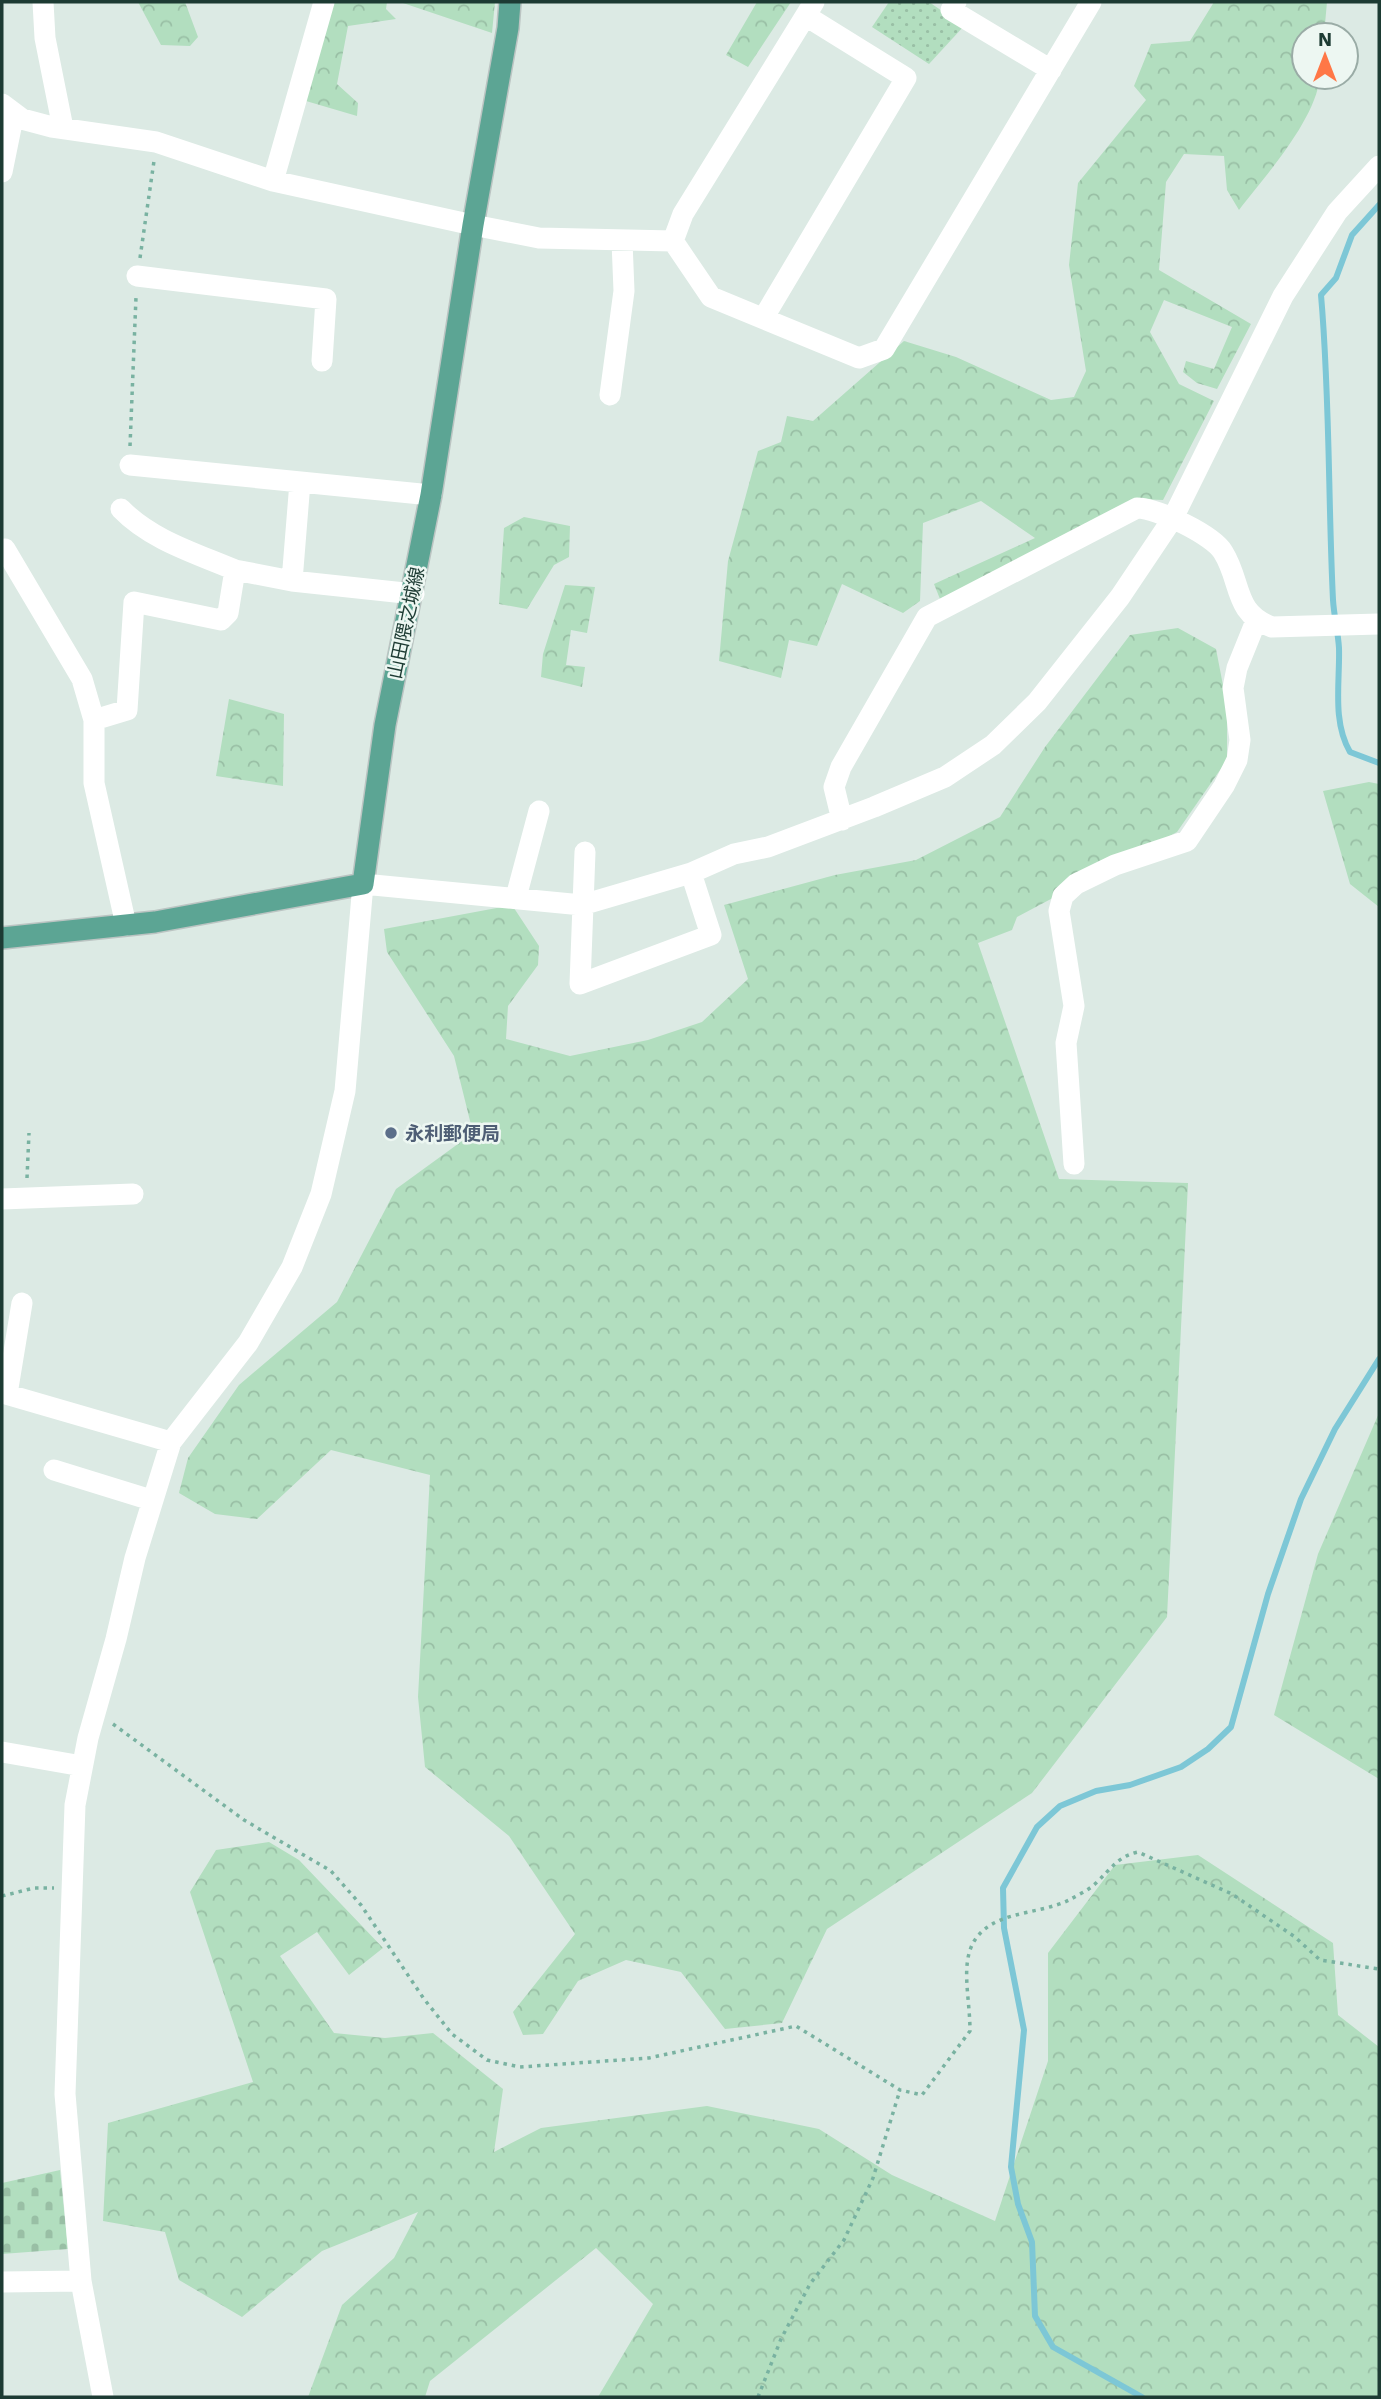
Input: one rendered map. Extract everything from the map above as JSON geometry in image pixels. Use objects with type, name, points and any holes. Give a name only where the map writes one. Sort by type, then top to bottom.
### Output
[{"type":"main road","name":"山田隈之城線","points":[[363,884],[385,725],[414,594],[473,225],[508,28],[510,2]]},
{"type":"main road","points":[[2,938],[126,925],[363,884]]},
{"type":"street","points":[[43,2],[45,38],[63,128]]},
{"type":"street","points":[[273,181],[324,2]]},
{"type":"street","points":[[956,2],[951,10],[1051,70]]},
{"type":"street","points":[[673,240],[711,297],[859,358],[884,349],[1091,2]]},
{"type":"street","points":[[673,240],[683,214],[810,9],[906,78],[764,317]]},
{"type":"street","points":[[8,108],[22,119],[156,142],[273,181],[538,239],[673,240]]},
{"type":"street","points":[[2,172],[8,108]]},
{"type":"street","points":[[103,2397],[81,2281],[65,2094],[70,1888],[75,1805],[82,1766],[151,1500],[171,1442],[248,1343],[292,1267],[321,1194],[345,1091],[363,884],[582,905],[691,873],[734,853],[768,848],[842,820],[945,776],[993,745],[1037,702],[1120,597],[1173,518],[1283,296],[1337,212],[1379,166]]},
{"type":"street","points":[[610,394],[624,291],[622,240]]},
{"type":"street","points":[[137,276],[326,299],[322,360]]},
{"type":"street","points":[[130,465],[431,495]]},
{"type":"street","points":[[292,581],[300,482]]},
{"type":"street","points":[[842,820],[834,787],[841,767],[926,617],[1137,508],[1152,508],[1173,518],[1222,549],[1231,566],[1243,605],[1256,621],[1272,626],[1379,624]]},
{"type":"street","points":[[121,509],[135,523],[163,540],[235,570],[292,581],[414,594]]},
{"type":"street","points":[[5,549],[82,679],[94,720],[94,783],[126,925]]},
{"type":"street","points":[[94,720],[127,710],[134,602],[221,620],[228,613],[235,570]]},
{"type":"street","points":[[1074,1164],[1066,1042],[1074,1006],[1059,911],[1063,896],[1076,884],[1115,865],[1187,841],[1224,786],[1237,760],[1240,740],[1233,688],[1237,668],[1256,621]]},
{"type":"street","points":[[516,897],[539,811]]},
{"type":"street","points":[[585,852],[580,984],[711,934],[691,873]]},
{"type":"street","points":[[12,1198],[133,1194]]},
{"type":"street","points":[[22,1303],[5,1393],[171,1442]]},
{"type":"street","points":[[54,1470],[151,1500]]},
{"type":"street","points":[[2,1752],[82,1766]]},
{"type":"street","points":[[2,2282],[81,2281]]},
{"type":"path","points":[[130,465],[137,276],[156,142]]},
{"type":"path","points":[[12,1198],[28,1176],[29,1133]]},
{"type":"path","points":[[96,1711],[244,1820],[331,1871],[361,1905],[424,1999],[452,2034],[487,2060],[520,2067],[649,2058],[796,2026],[900,2090],[922,2095],[970,2031],[966,1990],[967,1952],[980,1933],[998,1920],[1065,1902],[1094,1885],[1123,1855],[1138,1852],[1232,1894],[1295,1937],[1320,1960],[1379,1969]]},
{"type":"path","points":[[2,1896],[34,1888],[70,1888]]},
{"type":"path","points":[[758,2397],[782,2339],[810,2284],[844,2240],[873,2178],[900,2090]]},
{"type":"green space","points":[[138,2],[185,2],[198,37],[190,46],[161,45]]},
{"type":"green space","points":[[333,2],[387,2],[386,9],[396,19],[348,26],[337,84],[358,103],[357,116],[306,101]]},
{"type":"green space","points":[[400,2],[495,2],[492,33]]},
{"type":"green space","points":[[757,2],[791,2],[748,67],[726,55]]},
{"type":"green space","points":[[889,2],[929,2],[964,26],[929,64],[872,27]]},
{"type":"green space","points":[[1214,2],[1327,2],[1325,21],[1290,21],[1290,91],[1317,91],[1316,94],[1288,147],[1239,210],[1227,190],[1224,156],[1184,154],[1166,182],[1159,270],[1251,324],[1217,389],[1197,383],[1183,372],[1186,361],[1214,369],[1232,327],[1164,300],[1150,332],[1179,384],[1214,401],[1163,500],[1139,499],[940,599],[934,584],[1035,538],[981,501],[923,523],[920,601],[903,613],[842,584],[817,646],[789,640],[781,678],[719,661],[728,561],[758,451],[781,442],[787,416],[813,421],[904,341],[956,357],[1051,400],[1074,397],[1086,371],[1069,265],[1078,183],[1146,100],[1134,86],[1151,44],[1190,41]]},
{"type":"green space","points":[[524,517],[570,526],[569,557],[554,565],[527,609],[499,604],[504,528]]},
{"type":"green space","points":[[565,585],[595,587],[587,633],[571,630],[566,665],[585,667],[582,687],[541,677],[543,654]]},
{"type":"green space","points":[[1178,628],[1216,649],[1227,706],[1227,760],[1177,832],[1017,917],[1012,930],[978,943],[1059,1179],[1188,1183],[1167,1617],[1032,1793],[827,1929],[782,2023],[725,2029],[681,1972],[626,1960],[578,1981],[543,2034],[523,2035],[513,2012],[575,1934],[509,1836],[425,1767],[418,1697],[430,1475],[331,1450],[257,1519],[215,1514],[179,1493],[188,1458],[239,1385],[337,1302],[396,1189],[473,1133],[454,1056],[387,952],[384,929],[512,905],[539,946],[538,965],[508,1006],[506,1039],[570,1056],[648,1040],[702,1022],[748,979],[724,905],[835,875],[916,860],[1000,817],[1045,747],[1130,635]]},
{"type":"green space","points":[[229,699],[284,714],[283,786],[216,776]]},
{"type":"green space","points":[[1369,782],[1379,784],[1379,907],[1350,884],[1323,791]]},
{"type":"green space","points":[[1379,1413],[1379,1779],[1274,1715],[1318,1554]]},
{"type":"green space","points":[[269,1842],[299,1860],[383,1948],[349,1975],[317,1932],[280,1956],[334,2033],[385,2038],[433,2033],[503,2089],[494,2152],[541,2128],[707,2106],[819,2129],[892,2175],[995,2221],[1048,2061],[1048,1953],[1115,1865],[1198,1855],[1333,1943],[1338,2015],[1379,2047],[1379,2397],[598,2397],[653,2304],[596,2248],[430,2381],[425,2397],[308,2397],[342,2305],[394,2258],[418,2212],[322,2251],[242,2317],[179,2280],[165,2232],[103,2221],[108,2123],[253,2082],[190,1892],[216,1850]]},
{"type":"green space","points":[[60,2170],[68,2249],[2,2254],[2,2183]]},
{"type":"waterway","points":[[1379,205],[1352,235],[1336,278],[1321,295],[1333,600],[1339,648],[1339,714],[1344,740],[1350,752],[1379,763]]},
{"type":"waterway","points":[[1142,2397],[1053,2347],[1035,2316],[1032,2242],[1018,2204],[1011,2167],[1024,2030],[1004,1928],[1003,1888],[1037,1827],[1060,1806],[1096,1791],[1130,1785],[1181,1767],[1208,1749],[1231,1727],[1268,1594],[1301,1499],[1335,1429],[1379,1359]]},
{"type":"place","name":"永利郵便局","points":[[391,1133]]}]
